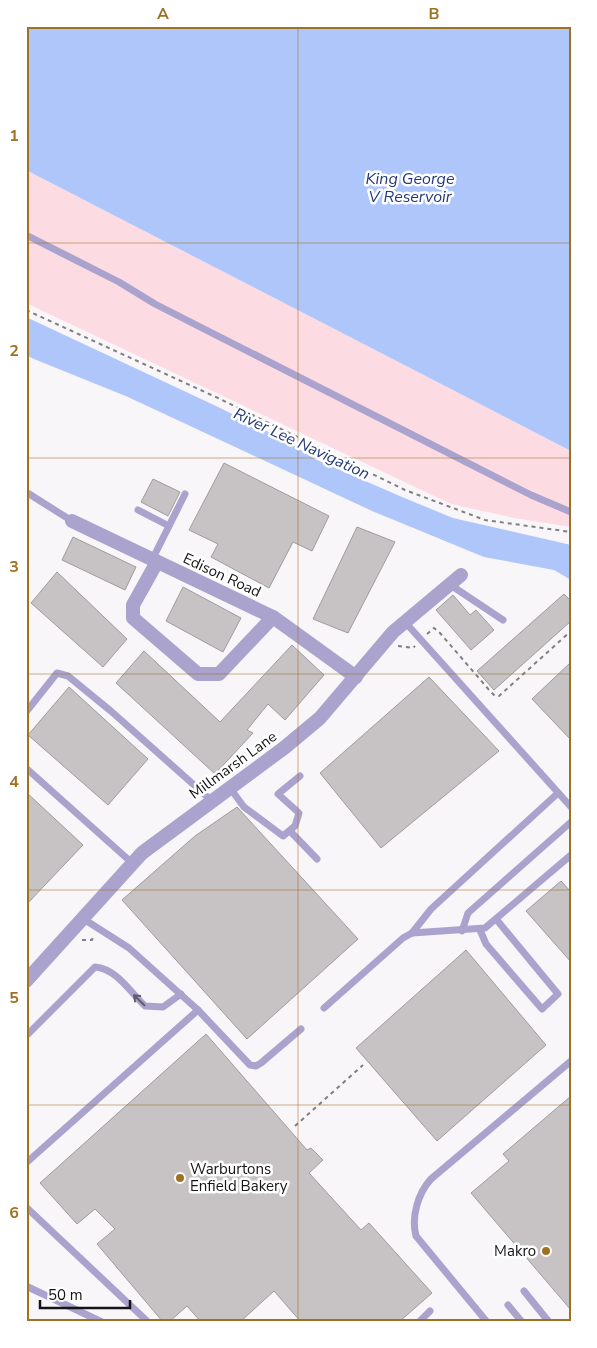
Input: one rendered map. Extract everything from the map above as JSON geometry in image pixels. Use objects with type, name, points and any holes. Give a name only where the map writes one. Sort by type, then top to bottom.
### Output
[{"type":"street","name":"Edison Road","points":[[72,521],[273,617],[356,677]]},
{"type":"street","points":[[155,561],[133,605],[133,618],[198,674],[219,674],[273,617]]},
{"type":"street","name":"Millmarsh Lane","points":[[26,981],[131,862],[284,748],[320,718],[379,648],[405,622],[461,575]]},
{"type":"lane","points":[[26,235],[256,356],[531,495],[571,512]]},
{"type":"lane","points":[[26,492],[72,521]]},
{"type":"lane","points":[[155,561],[185,494]]},
{"type":"lane","points":[[138,510],[170,526]]},
{"type":"lane","points":[[449,584],[503,620]]},
{"type":"lane","points":[[405,622],[571,807]]},
{"type":"lane","points":[[26,712],[57,672],[68,676],[112,712],[212,801]]},
{"type":"lane","points":[[26,768],[131,862]]},
{"type":"lane","points":[[230,788],[244,808],[283,836],[295,826],[298,813],[278,794],[300,776]]},
{"type":"lane","points":[[324,1008],[403,938],[412,933],[431,909],[558,793]]},
{"type":"lane","points":[[462,930],[468,913],[571,822]]},
{"type":"lane","points":[[290,830],[317,859]]},
{"type":"lane","points":[[412,933],[480,930],[496,919],[571,855]]},
{"type":"lane","points":[[82,918],[129,948],[198,1010],[250,1065],[256,1066],[261,1063],[301,1029]]},
{"type":"lane","points":[[480,930],[486,944],[542,1009],[558,994],[496,919]]},
{"type":"lane","points":[[26,1036],[95,967],[105,968],[115,974],[145,1006],[163,1007],[181,994]]},
{"type":"lane","points":[[26,1163],[198,1010]]},
{"type":"lane","points":[[487,1322],[416,1236],[414,1224],[416,1208],[424,1189],[431,1179],[571,1061]]},
{"type":"lane","points":[[26,1206],[148,1322]]},
{"type":"lane","points":[[26,1286],[102,1322]]},
{"type":"lane","points":[[524,1292],[549,1322]]},
{"type":"lane","points":[[508,1305],[522,1322]]},
{"type":"lane","points":[[419,1322],[430,1312]]},
{"type":"path","points":[[26,310],[218,398],[405,490],[486,520],[571,532]]},
{"type":"path","points":[[429,632],[434,628],[440,633],[490,691],[495,696],[499,696],[571,631]]},
{"type":"path","points":[[295,1126],[363,1065]]},
{"type":"shaded area","points":[[26,170],[571,451],[571,527],[514,518],[451,504],[26,303]]},
{"type":"water","name":"King George V Reservoir","points":[[26,26],[571,26],[571,451],[26,170]]},
{"type":"water","points":[[26,317],[216,406],[285,440],[317,460],[402,497],[453,518],[571,545],[571,580],[554,570],[484,557],[372,511],[128,397],[34,359],[26,355]]},
{"type":"building","points":[[224,463],[329,516],[312,551],[293,542],[269,588],[211,557],[218,544],[189,530]]},
{"type":"building","points":[[153,479],[180,492],[168,516],[141,502]]},
{"type":"building","points":[[357,527],[395,542],[348,633],[313,619]]},
{"type":"building","points":[[73,537],[136,567],[125,590],[62,560]]},
{"type":"building","points":[[57,572],[127,639],[103,667],[31,603]]},
{"type":"building","points":[[183,587],[241,618],[223,652],[166,621]]},
{"type":"building","points":[[564,594],[571,601],[571,621],[494,690],[477,671]]},
{"type":"building","points":[[453,595],[470,615],[476,610],[494,630],[471,650],[436,610]]},
{"type":"building","points":[[292,645],[324,675],[285,720],[268,704],[247,730],[253,733],[215,774],[116,683],[144,651],[220,722]]},
{"type":"building","points":[[571,662],[571,740],[532,699]]},
{"type":"building","points":[[429,677],[499,751],[381,848],[320,773]]},
{"type":"building","points":[[69,687],[148,759],[108,805],[28,735]]},
{"type":"building","points":[[26,792],[83,845],[26,905]]},
{"type":"building","points":[[237,807],[358,939],[247,1039],[122,900],[195,836]]},
{"type":"building","points":[[561,881],[571,892],[571,962],[526,911]]},
{"type":"building","points":[[466,950],[546,1045],[437,1141],[356,1048]]},
{"type":"building","name":"Warburtons Enfield Bakery","points":[[206,1034],[307,1150],[311,1148],[323,1160],[309,1173],[361,1230],[369,1223],[432,1293],[399,1322],[301,1322],[274,1291],[240,1322],[201,1322],[187,1306],[169,1322],[163,1322],[97,1244],[115,1229],[95,1209],[77,1224],[40,1183]]},
{"type":"building","name":"Makro","points":[[571,1096],[571,1310],[471,1193],[509,1161],[503,1154]]},
{"type":"place","name":"Warburtons Enfield Bakery","points":[[180,1178]]},
{"type":"place","name":"Makro","points":[[546,1251]]},
{"type":"water label","name":"River Lee Navigation","points":[[302,443]]}]
